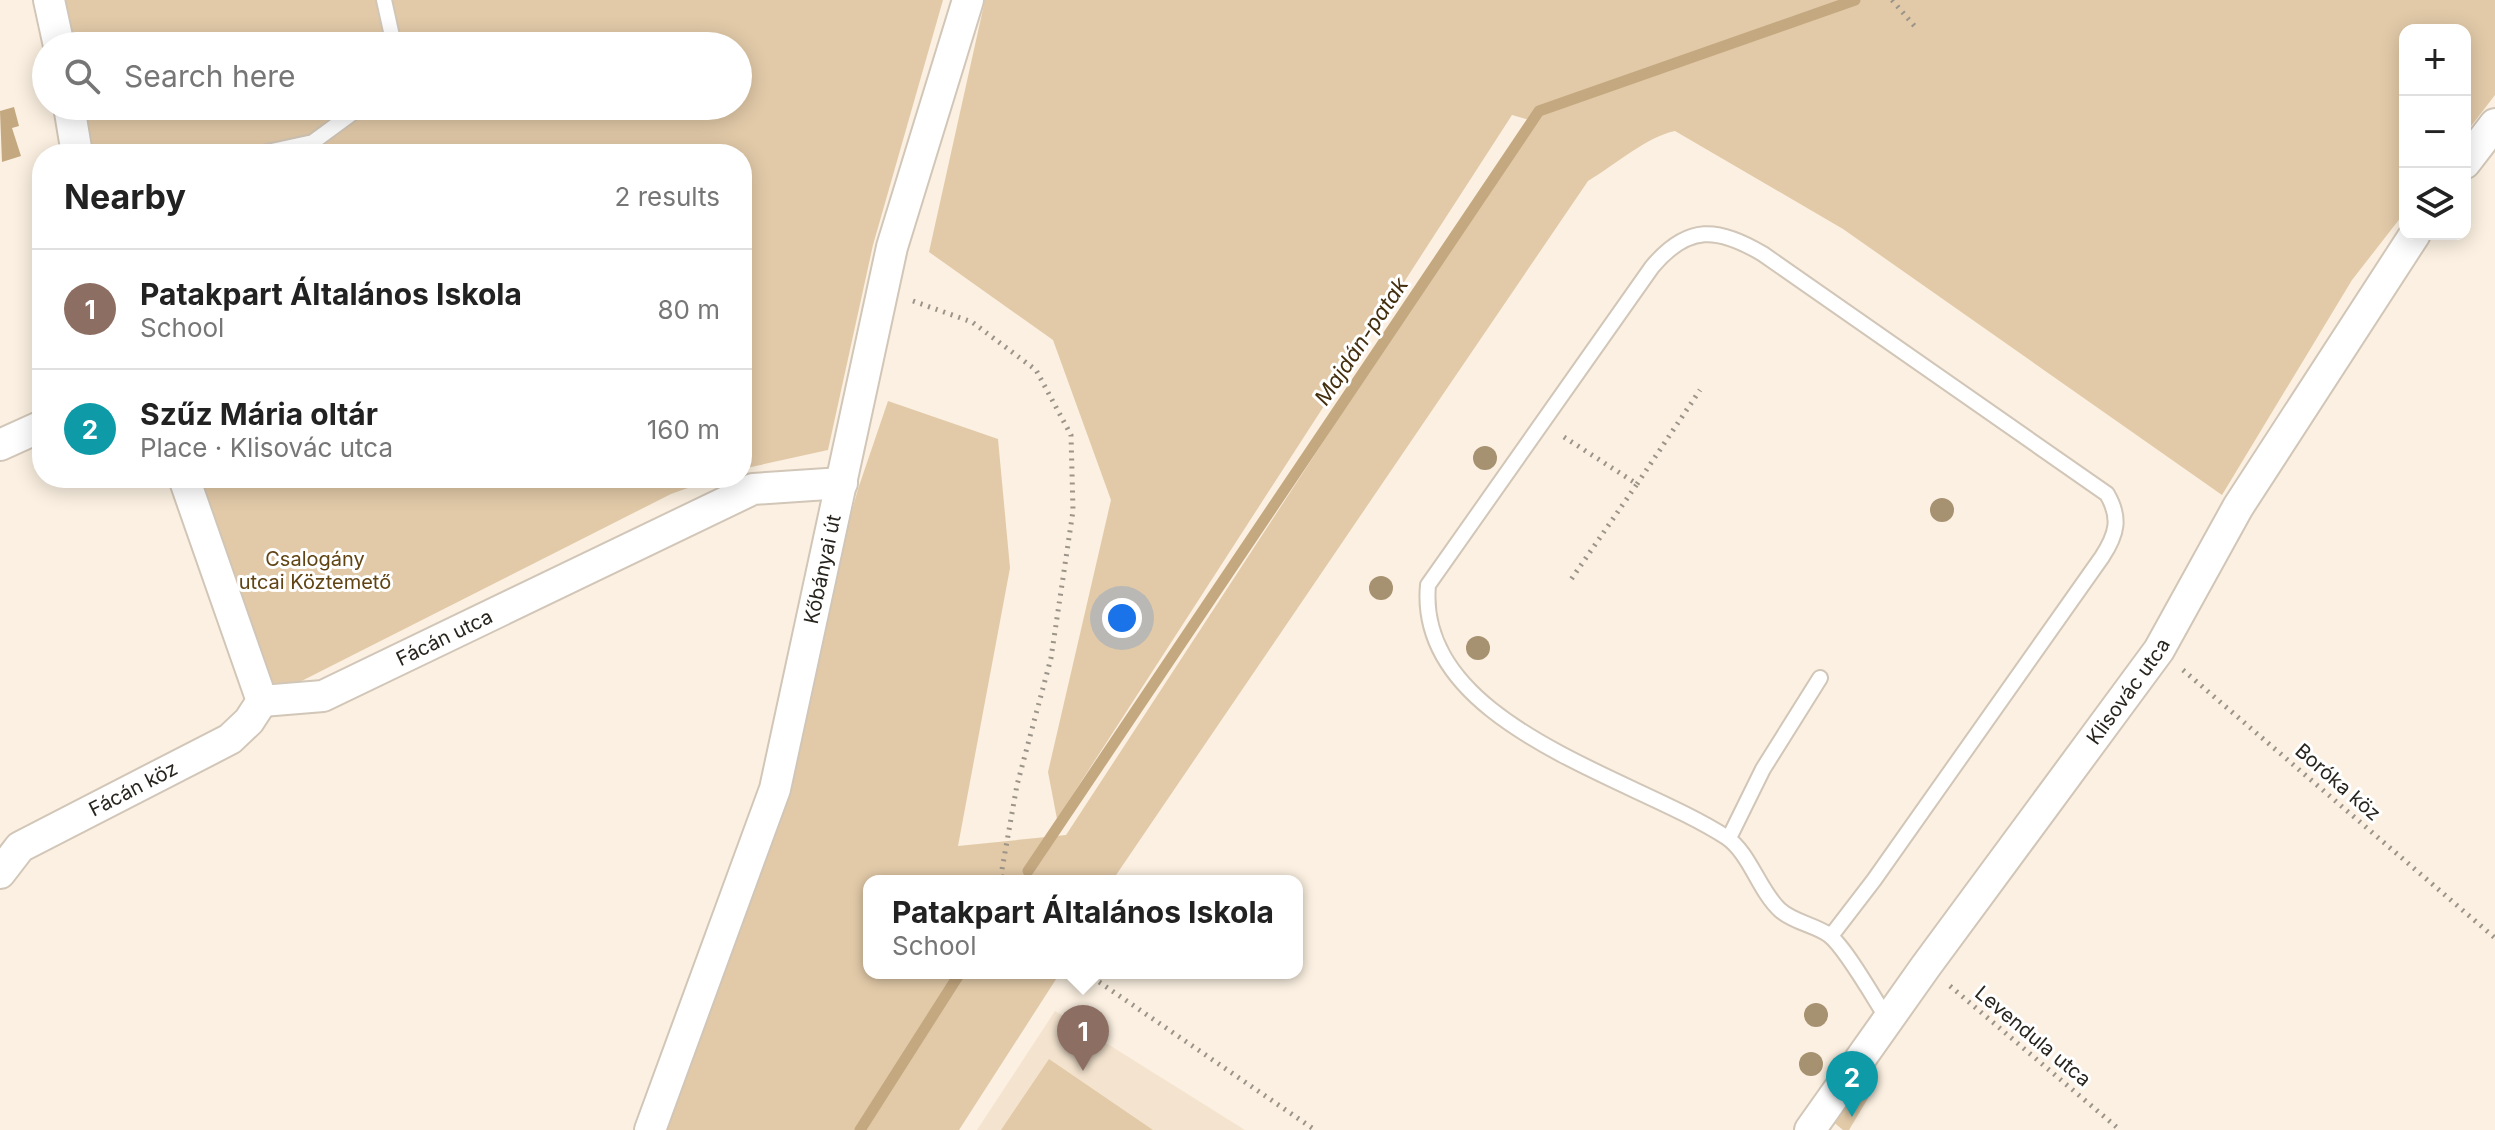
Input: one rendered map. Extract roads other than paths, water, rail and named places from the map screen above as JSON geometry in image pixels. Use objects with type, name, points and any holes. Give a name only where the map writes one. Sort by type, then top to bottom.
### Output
[{"type":"street","points":[[49,0],[56,32]]},
{"type":"street","name":"Kőbányai út","points":[[650,1130],[775,789],[892,247],[968,0]]},
{"type":"street","points":[[71,120],[75,144]]},
{"type":"street","points":[[2471,155],[2495,124]]},
{"type":"street","name":"Klisovác utca","points":[[1810,1130],[1926,966],[2159,650],[2238,507],[2411,240]]},
{"type":"street","points":[[0,445],[32,431]]},
{"type":"street","name":"Fácán utca","points":[[262,701],[323,696],[753,489],[842,483]]},
{"type":"street","points":[[187,488],[262,701]]},
{"type":"street","name":"Fácán köz","points":[[0,873],[20,847],[230,739],[249,721],[262,701]]},
{"type":"lane","points":[[384,0],[391,32]]},
{"type":"lane","points":[[304,144],[313,142],[343,120]]},
{"type":"lane","points":[[1831,936],[1874,880],[2102,557],[2116,530],[2115,507],[2107,494],[1763,254],[1738,239],[1712,233],[1689,235],[1667,249],[1428,585],[1426,610],[1432,637],[1442,658],[1460,680],[1505,719],[1558,753],[1729,838],[1781,910],[1831,936],[1888,1020]]},
{"type":"lane","points":[[1729,838],[1763,769],[1820,678]]},
{"type":"waterway","name":"Majdán-patak","points":[[1028,871],[1539,111],[1855,0]]},
{"type":"waterway","name":"Majdán-patak","points":[[860,1130],[956,979]]},
{"type":"place","name":"Patakpart Általános Iskola","points":[[1083,1071]]},
{"type":"place","name":"Szűz Mária oltár","points":[[1852,1117]]},
{"type":"park label","name":"Csalogány utcai Köztemető","points":[[315,570]]}]
